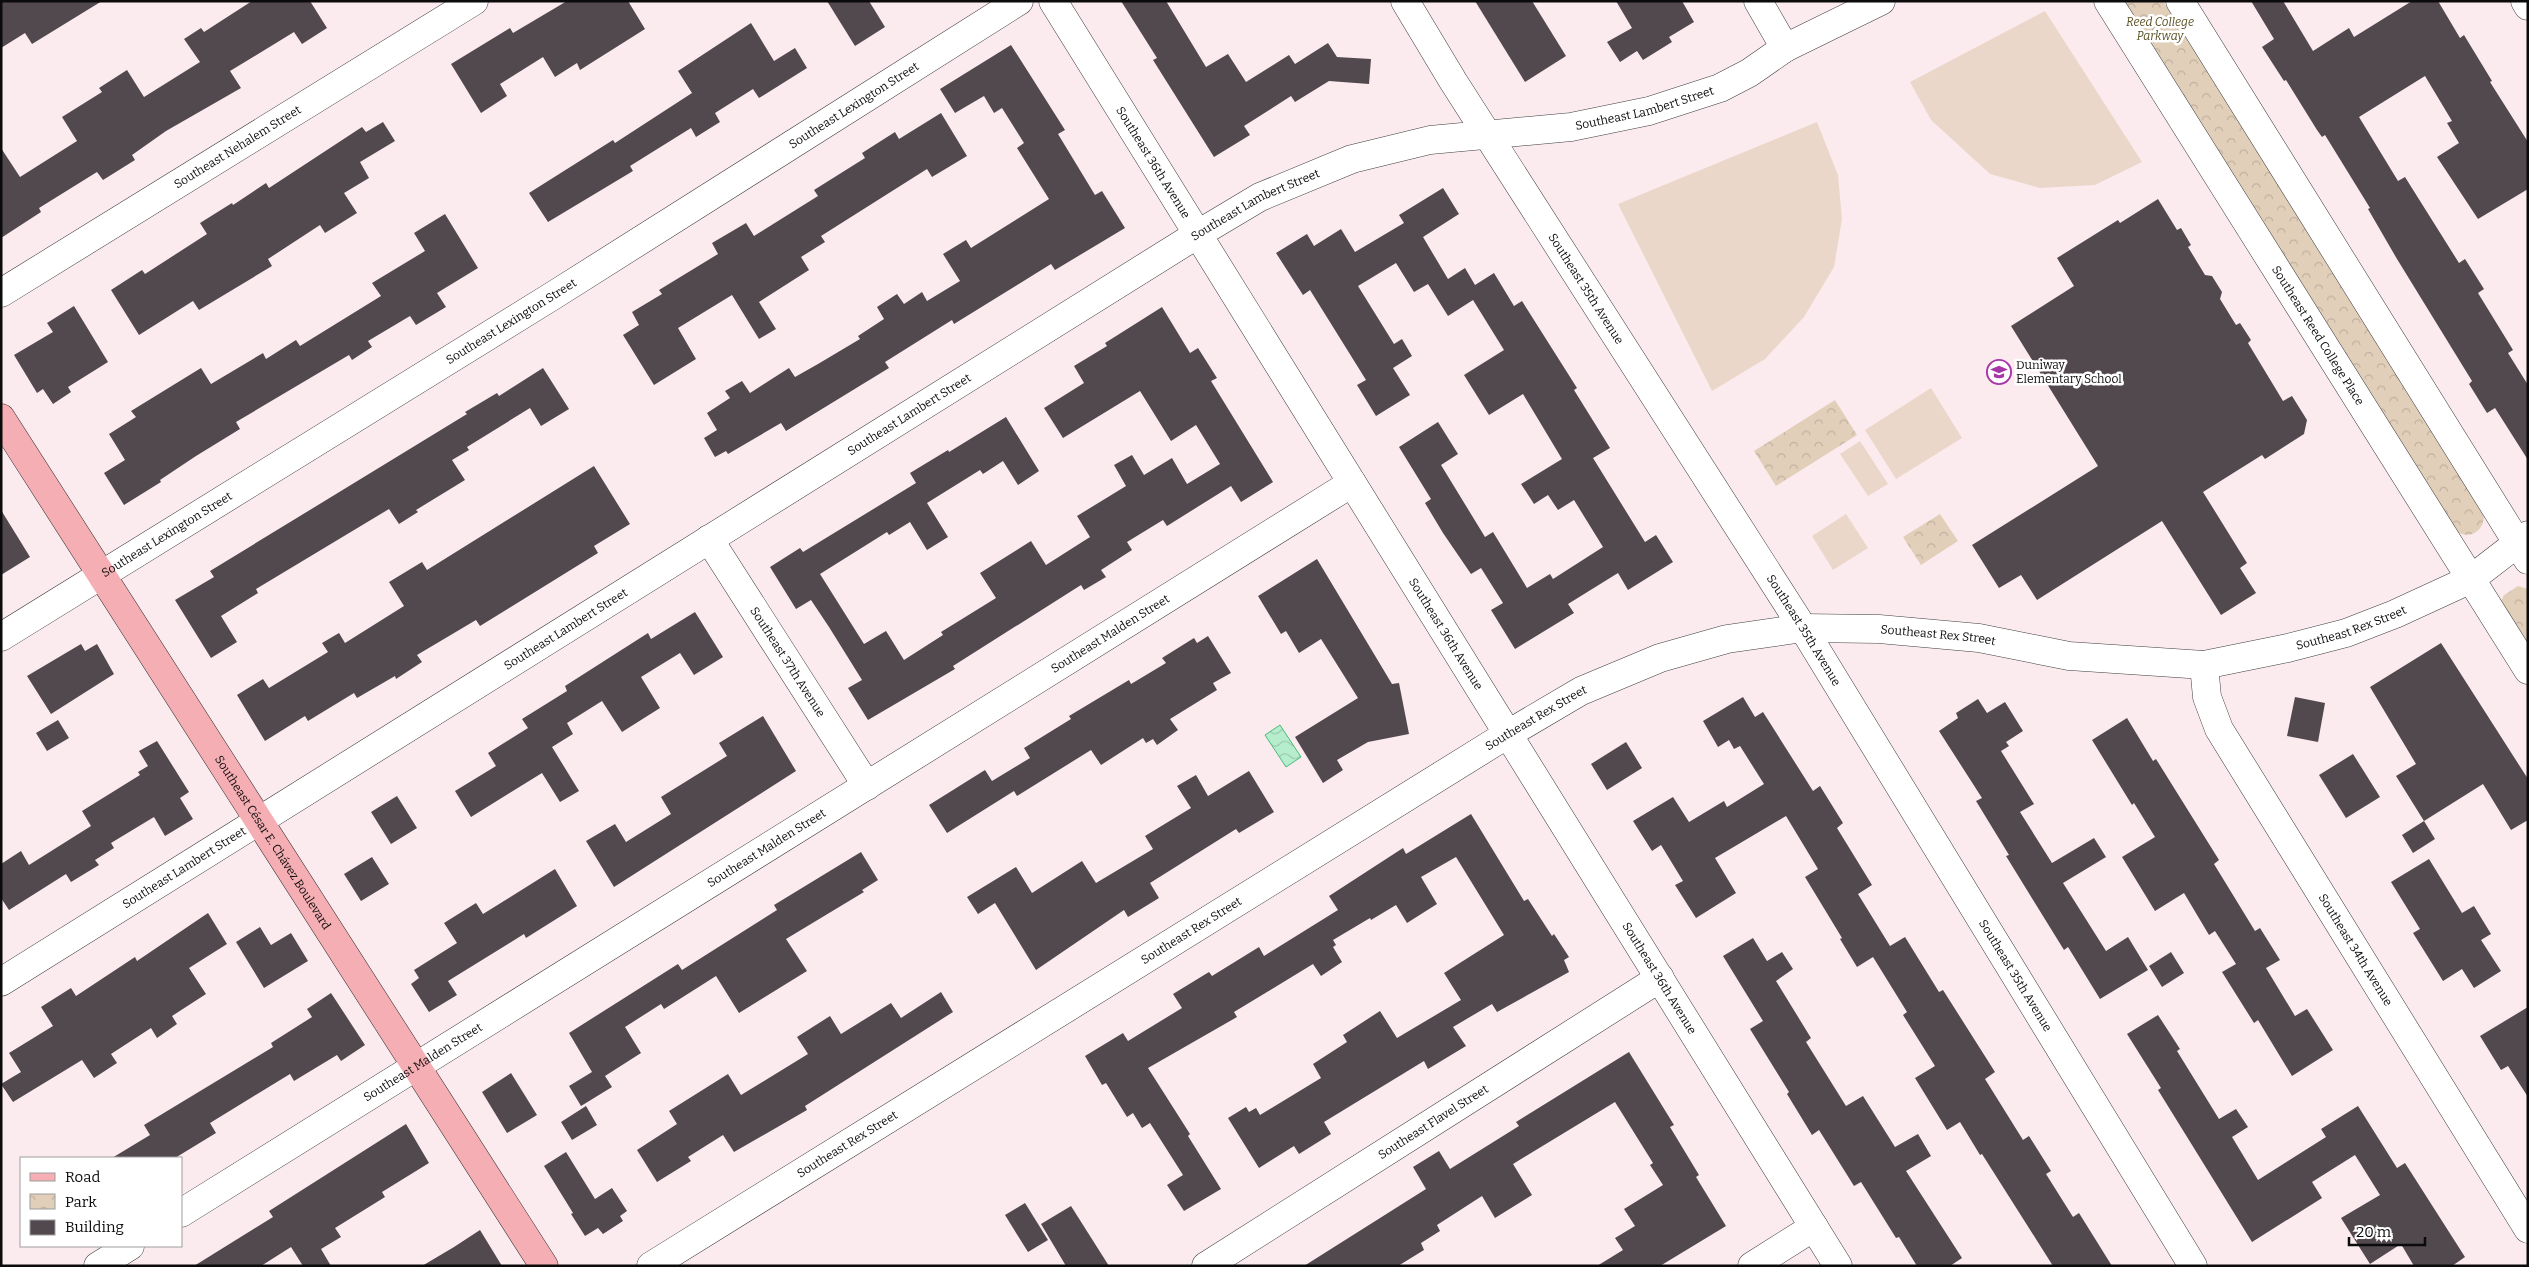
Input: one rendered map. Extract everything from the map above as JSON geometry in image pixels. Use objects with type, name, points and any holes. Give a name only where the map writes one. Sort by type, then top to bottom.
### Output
[{"type":"street","name":"Southeast Nehalem Street","points":[[1,293],[474,1]]},
{"type":"street","name":"Southeast Lexington Street","points":[[1,637],[554,295],[1019,1]]},
{"type":"street","name":"Southeast 36th Avenue","points":[[1053,1],[1838,1266]]},
{"type":"street","name":"Southeast 35th Avenue","points":[[1405,1],[1488,135],[1803,628],[2193,1266]]},
{"type":"street","points":[[1758,1],[1785,48]]},
{"type":"street","name":"Southeast Lambert Street","points":[[1,982],[1260,197],[1352,160],[1430,140],[1571,127],[1649,111],[1720,88],[1749,73],[1785,48],[1880,1]]},
{"type":"street","name":"Southeast Reed College Place","points":[[2108,1],[2528,670]]},
{"type":"street","points":[[2180,1],[2524,546]]},
{"type":"street","points":[[2525,1],[2528,6]]},
{"type":"street","name":"Southeast César E. Chávez Boulevard","points":[[1,418],[544,1266]]},
{"type":"street","name":"Southeast Malden Street","points":[[182,1212],[1352,483]]},
{"type":"street","name":"Southeast 37th Avenue","points":[[709,539],[867,786]]},
{"type":"street","name":"Southeast Rex Street","points":[[651,1266],[1508,734],[1582,691],[1660,658],[1727,639],[1803,628],[1879,629],[1979,638],[2069,656],[2204,665],[2288,648],[2346,633],[2395,614],[2471,578],[2524,546]]},
{"type":"street","name":"Southeast 34th Avenue","points":[[2204,665],[2207,697],[2219,729],[2528,1229]]},
{"type":"street","name":"Southeast Flavel Street","points":[[1206,1266],[1660,978]]},
{"type":"street","points":[[1752,1266],[1814,1227]]},
{"type":"street","points":[[98,1266],[128,1247]]},
{"type":"green space","name":"Reed College Parkway","points":[[2122,1],[2163,1],[2483,511],[2483,524],[2476,532],[2465,535],[2454,529]]},
{"type":"green space","points":[[1835,400],[1857,435],[1776,486],[1754,451]]},
{"type":"green space","points":[[1940,514],[1958,541],[1921,565],[1903,537]]},
{"type":"green space","points":[[2518,586],[2528,589],[2528,651],[2500,603],[2504,595]]},
{"type":"shaded area","points":[[2045,11],[2142,162],[2095,185],[2040,188],[1990,174],[1931,120],[1910,82]]},
{"type":"shaded area","points":[[1817,122],[1838,175],[1842,219],[1834,267],[1804,317],[1765,359],[1712,391],[1618,204]]},
{"type":"shaded area","points":[[1931,388],[1962,438],[1896,479],[1865,430]]},
{"type":"shaded area","points":[[1860,441],[1888,484],[1868,496],[1840,454]]},
{"type":"shaded area","points":[[1846,514],[1868,548],[1833,570],[1812,536]]},
{"type":"water","points":[[1280,725],[1301,757],[1286,767],[1265,735]]},
{"type":"building","points":[[1,1],[102,1],[32,44],[25,33],[1,48]]},
{"type":"building","points":[[252,1],[310,1],[327,28],[302,44],[294,32],[230,71],[241,88],[166,131],[132,155],[135,160],[103,180],[97,172],[39,208],[41,212],[1,238],[1,148],[20,177],[77,141],[62,117],[102,92],[99,88],[127,70],[144,97],[200,62],[184,39],[201,28],[204,32]]},
{"type":"building","points":[[567,1],[628,1],[645,29],[580,70],[577,63],[555,77],[543,57],[500,84],[507,96],[481,113],[451,64],[510,28],[513,33]]},
{"type":"building","points":[[827,1],[869,1],[885,27],[855,46]]},
{"type":"building","points":[[1121,1],[1166,1],[1206,67],[1228,54],[1246,82],[1289,55],[1295,64],[1328,43],[1337,57],[1371,59],[1369,84],[1329,81],[1295,102],[1291,96],[1244,126],[1250,135],[1214,157],[1153,60],[1157,58]]},
{"type":"building","points":[[1475,1],[1532,1],[1566,56],[1525,82]]},
{"type":"building","points":[[1616,1],[1682,1],[1694,22],[1669,37],[1672,42],[1643,60],[1637,51],[1620,62],[1607,42],[1632,28]]},
{"type":"building","points":[[2251,1],[2283,1],[2313,51],[2349,28],[2354,37],[2412,1],[2438,1],[2460,38],[2464,35],[2492,81],[2490,82],[2528,142],[2528,189],[2478,219],[2437,157],[2459,143],[2447,123],[2452,121],[2425,76],[2359,117],[2398,181],[2405,177],[2459,263],[2465,259],[2484,289],[2478,293],[2513,350],[2508,353],[2528,385],[2528,460],[2495,408],[2487,413],[2469,384],[2472,381],[2397,259],[2368,209],[2370,208],[2325,135],[2322,137],[2286,80],[2284,81],[2262,47],[2274,39]]},
{"type":"building","points":[[751,23],[774,61],[795,48],[807,68],[759,98],[753,89],[715,113],[720,122],[696,137],[691,128],[630,166],[633,171],[548,222],[529,193],[613,140],[615,143],[692,93],[678,71]]},
{"type":"building","points":[[1011,45],[1065,130],[1058,134],[1095,195],[1102,191],[1125,228],[1055,270],[1051,264],[954,324],[952,320],[885,362],[889,368],[786,431],[781,423],[728,454],[726,451],[715,457],[704,438],[717,430],[707,413],[730,398],[725,391],[742,381],[750,393],[789,368],[795,377],[860,339],[858,336],[884,319],[877,307],[897,294],[904,304],[922,292],[927,301],[960,281],[943,254],[966,240],[971,248],[1049,199],[1017,148],[1024,143],[1002,108],[994,113],[984,96],[955,113],[940,89]]},
{"type":"building","points":[[941,113],[967,156],[932,177],[927,169],[821,236],[825,242],[801,257],[809,270],[759,302],[776,329],[759,339],[732,295],[678,328],[696,359],[654,385],[623,335],[639,325],[632,312],[662,294],[659,290],[718,254],[712,243],[746,223],[754,236],[818,196],[814,190],[865,158],[862,153],[895,132],[899,139]]},
{"type":"building","points":[[383,122],[395,141],[360,162],[369,178],[344,193],[357,213],[325,233],[320,225],[268,259],[272,266],[199,310],[193,301],[139,335],[111,290],[142,270],[145,274],[207,234],[200,223],[232,203],[233,205],[266,183],[269,188],[362,127],[366,132]]},
{"type":"building","points":[[1443,188],[1459,214],[1423,237],[1448,279],[1465,268],[1475,285],[1494,273],[1514,306],[1522,301],[1577,388],[1574,390],[1610,448],[1593,458],[1645,542],[1656,535],[1673,562],[1628,590],[1618,573],[1568,604],[1574,613],[1515,649],[1491,610],[1503,603],[1481,568],[1471,574],[1443,533],[1425,503],[1431,499],[1399,447],[1438,422],[1458,454],[1441,465],[1485,537],[1493,532],[1527,588],[1550,574],[1553,579],[1603,547],[1574,500],[1558,510],[1548,495],[1534,504],[1521,484],[1562,459],[1523,394],[1489,415],[1464,375],[1504,350],[1473,300],[1448,316],[1428,284],[1414,292],[1396,263],[1358,286],[1394,344],[1402,339],[1412,356],[1393,368],[1410,395],[1376,416],[1357,385],[1366,380],[1310,290],[1303,295],[1276,253],[1307,234],[1314,246],[1341,229],[1355,252],[1404,223],[1399,215]]},
{"type":"building","points":[[2158,199],[2177,230],[2181,228],[2191,245],[2188,247],[2205,275],[2212,276],[2222,292],[2220,299],[2236,325],[2240,323],[2251,340],[2248,343],[2283,401],[2292,396],[2307,420],[2304,434],[2265,459],[2262,455],[2203,492],[2247,563],[2240,568],[2256,593],[2221,615],[2162,521],[2037,600],[2021,575],[1999,588],[1972,545],[2098,466],[2011,326],[2074,286],[2057,258],[2118,220],[2120,223]]},
{"type":"building","points":[[445,214],[478,268],[437,293],[446,307],[416,325],[410,316],[368,341],[372,347],[352,360],[349,355],[236,422],[240,429],[196,456],[160,480],[161,482],[124,505],[104,473],[125,460],[109,434],[136,417],[131,411],[201,368],[211,384],[263,353],[266,359],[296,340],[300,346],[381,296],[372,283],[425,251],[414,233]]},
{"type":"building","points":[[74,306],[108,362],[68,387],[71,392],[53,404],[43,389],[37,393],[14,355],[53,332],[47,323]]},
{"type":"building","points":[[1162,307],[1190,353],[1198,348],[1217,378],[1211,381],[1273,482],[1241,502],[1231,486],[1167,526],[1163,520],[1127,542],[1132,550],[1101,570],[1106,577],[1084,590],[1081,585],[953,666],[955,669],[868,720],[848,688],[862,680],[829,627],[811,600],[796,609],[770,567],[800,548],[803,552],[916,483],[910,473],[948,450],[949,452],[1006,417],[1039,471],[1018,485],[1003,461],[983,474],[980,470],[927,503],[948,537],[927,550],[910,522],[889,535],[887,532],[820,574],[864,644],[886,631],[904,660],[943,635],[941,632],[996,598],[980,573],[1031,541],[1046,565],[1090,537],[1077,516],[1126,486],[1114,465],[1132,455],[1144,475],[1172,458],[1187,484],[1220,464],[1196,425],[1171,441],[1140,391],[1063,438],[1044,408],[1084,383],[1074,366],[1107,346],[1105,343]]},
{"type":"building","points":[[543,368],[569,409],[541,426],[530,408],[467,447],[469,450],[452,460],[465,480],[416,510],[418,512],[399,524],[389,509],[256,589],[258,593],[221,616],[237,642],[211,658],[175,600],[214,577],[210,571],[467,414],[465,412],[497,393],[499,396]]},
{"type":"building","points":[[594,466],[630,524],[594,546],[598,553],[480,626],[476,620],[417,655],[422,662],[396,679],[395,676],[357,698],[354,693],[308,721],[305,716],[265,741],[237,695],[263,679],[269,688],[328,652],[322,643],[339,633],[345,643],[404,606],[389,582],[422,562],[427,570]]},
{"type":"building","points":[[1,510],[30,557],[1,575]]},
{"type":"building","points":[[1317,559],[1392,684],[1399,683],[1409,734],[1368,742],[1337,760],[1343,770],[1323,783],[1295,737],[1358,698],[1321,639],[1299,653],[1286,631],[1281,634],[1258,596]]},
{"type":"building","points":[[695,612],[723,657],[694,675],[680,653],[641,677],[660,708],[622,732],[602,701],[567,723],[573,734],[552,747],[579,791],[560,802],[542,773],[471,817],[455,791],[496,766],[488,753],[528,728],[522,719],[567,691],[565,686],[648,633],[651,639]]},
{"type":"building","points":[[1208,636],[1231,673],[1213,683],[1217,690],[1170,719],[1178,730],[1157,745],[1153,739],[1146,743],[1143,738],[1101,765],[1091,750],[1017,796],[1014,791],[947,833],[929,805],[985,770],[992,781],[1030,758],[1024,748],[1071,719],[1069,716],[1129,680],[1131,684],[1166,663],[1162,658],[1194,638],[1197,643]]},
{"type":"building","points":[[2441,643],[2528,779],[2528,820],[2511,830],[2483,784],[2424,821],[2396,776],[2416,764],[2370,687]]},
{"type":"building","points":[[81,644],[85,651],[97,644],[114,674],[51,714],[27,676]]},
{"type":"building","points":[[1743,697],[1755,717],[1763,712],[1813,791],[1820,786],[1843,823],[1837,828],[1872,885],[1858,894],[1890,946],[1905,937],[1939,992],[1943,990],[1995,1072],[1985,1079],[2023,1140],[2029,1136],[2051,1171],[2046,1174],[2073,1217],[2079,1213],[2112,1266],[2053,1266],[1960,1122],[1947,1130],[1915,1078],[1935,1066],[1903,1015],[1907,1012],[1873,957],[1857,967],[1840,939],[1842,938],[1805,877],[1818,869],[1786,816],[1715,858],[1736,893],[1696,918],[1675,885],[1683,881],[1661,845],[1652,851],[1633,821],[1673,797],[1689,822],[1724,801],[1727,807],[1764,784],[1740,746],[1734,749],[1729,740],[1718,747],[1703,721]]},
{"type":"building","points":[[2295,697],[2325,703],[2318,742],[2287,736]]},
{"type":"building","points":[[1978,699],[1987,713],[2005,702],[2023,731],[2006,742],[2009,746],[2001,751],[2034,804],[2020,812],[2052,863],[2094,838],[2106,857],[2063,883],[2106,951],[2128,937],[2148,970],[2100,999],[2068,947],[2064,950],[2006,856],[2009,855],[1976,801],[1982,798],[1939,731],[1958,718],[1956,713]]},
{"type":"building","points":[[763,716],[796,771],[614,887],[586,841],[615,824],[626,842],[671,814],[661,797],[727,756],[719,743]]},
{"type":"building","points":[[2127,718],[2153,761],[2156,759],[2219,860],[2214,864],[2255,931],[2260,928],[2280,960],[2266,968],[2295,1016],[2307,1009],[2333,1050],[2292,1076],[2258,1020],[2254,1023],[2222,972],[2236,964],[2215,931],[2209,935],[2184,893],[2155,911],[2122,857],[2155,837],[2134,803],[2132,805],[2092,740]]},
{"type":"building","points":[[58,720],[69,738],[47,751],[36,733]]},
{"type":"building","points":[[157,741],[189,792],[180,798],[193,819],[165,836],[154,817],[111,843],[114,848],[95,860],[99,865],[71,882],[66,874],[9,910],[1,898],[1,864],[21,851],[29,865],[91,826],[82,811],[140,775],[138,772],[148,766],[139,751]]},
{"type":"building","points":[[1626,742],[1642,768],[1607,790],[1591,764]]},
{"type":"building","points":[[2353,754],[2380,797],[2346,818],[2319,775]]},
{"type":"building","points":[[1249,771],[1274,812],[1239,833],[1236,829],[1150,883],[1159,898],[1128,917],[1124,910],[1036,970],[995,903],[978,914],[967,897],[1016,867],[1032,893],[1082,861],[1096,883],[1153,849],[1145,836],[1191,808],[1177,786],[1196,775],[1208,796]]},
{"type":"building","points":[[397,796],[417,828],[391,844],[371,812]]},
{"type":"building","points":[[1471,814],[1524,901],[1528,899],[1552,936],[1554,934],[1569,957],[1564,960],[1569,972],[1497,1012],[1492,1004],[1453,1027],[1466,1046],[1428,1069],[1424,1061],[1324,1122],[1331,1134],[1299,1154],[1294,1146],[1259,1168],[1228,1118],[1246,1107],[1249,1112],[1256,1108],[1260,1115],[1321,1078],[1313,1064],[1347,1042],[1343,1035],[1380,1011],[1397,1038],[1461,1000],[1444,973],[1504,935],[1456,857],[1421,877],[1437,904],[1407,923],[1396,905],[1371,920],[1370,918],[1333,940],[1336,945],[1333,947],[1342,962],[1321,976],[1313,964],[1234,1012],[1237,1017],[1148,1068],[1190,1134],[1188,1136],[1221,1189],[1184,1211],[1167,1185],[1183,1175],[1150,1123],[1142,1128],[1133,1113],[1127,1117],[1106,1083],[1102,1085],[1085,1056],[1123,1033],[1128,1041],[1182,1008],[1173,994],[1209,972],[1212,976],[1259,947],[1264,956],[1338,910],[1329,896],[1403,848],[1406,854]]},
{"type":"building","points":[[2424,821],[2435,839],[2413,853],[2402,835]]},
{"type":"building","points":[[861,852],[878,880],[862,890],[864,892],[786,939],[807,971],[739,1013],[716,976],[664,1009],[661,1004],[625,1027],[641,1053],[605,1076],[612,1087],[581,1106],[569,1086],[592,1072],[569,1033],[678,964],[682,970],[777,910],[774,905]]},
{"type":"building","points":[[372,857],[389,884],[361,901],[344,874]]},
{"type":"building","points":[[2429,859],[2462,913],[2474,906],[2491,934],[2481,940],[2501,971],[2474,988],[2462,969],[2443,981],[2413,933],[2420,929],[2391,882]]},
{"type":"building","points":[[555,869],[577,906],[526,938],[524,934],[448,981],[457,995],[429,1012],[411,984],[419,978],[414,970],[457,943],[444,923],[476,903],[483,914]]},
{"type":"building","points":[[208,913],[227,944],[189,968],[206,994],[172,1016],[177,1024],[157,1038],[151,1028],[111,1054],[117,1063],[94,1078],[82,1060],[13,1102],[1,1084],[21,1072],[9,1053],[53,1026],[41,1007],[71,988],[76,996],[135,957],[137,961]]},
{"type":"building","points":[[260,927],[271,945],[291,933],[308,961],[264,988],[236,942]]},
{"type":"building","points":[[1753,938],[1767,961],[1782,952],[1793,969],[1776,981],[1811,1038],[1806,1042],[1846,1106],[1863,1096],[1895,1147],[1918,1134],[1931,1156],[1906,1171],[1962,1258],[1950,1266],[1917,1266],[1899,1237],[1896,1238],[1861,1182],[1854,1186],[1819,1130],[1812,1135],[1787,1094],[1789,1092],[1750,1029],[1763,1021],[1723,956]]},
{"type":"building","points":[[2171,952],[2184,973],[2162,987],[2149,966]]},
{"type":"building","points":[[941,992],[953,1012],[805,1106],[807,1110],[734,1152],[723,1135],[688,1157],[691,1161],[657,1182],[637,1150],[677,1124],[669,1111],[728,1074],[741,1095],[808,1054],[797,1037],[830,1016],[841,1034],[891,1003],[901,1018]]},
{"type":"building","points":[[331,993],[365,1045],[341,1061],[337,1055],[294,1081],[290,1074],[210,1123],[216,1133],[177,1157],[114,1157],[150,1135],[144,1125],[273,1047],[271,1043],[312,1017],[307,1009]]},
{"type":"building","points":[[2528,1007],[2528,1097],[2508,1066],[2501,1070],[2480,1036]]},
{"type":"building","points":[[2158,1015],[2180,1049],[2177,1051],[2219,1119],[2236,1109],[2248,1127],[2232,1137],[2258,1180],[2326,1137],[2321,1129],[2358,1106],[2397,1168],[2405,1163],[2465,1257],[2452,1266],[2414,1266],[2401,1244],[2370,1264],[2341,1218],[2380,1195],[2355,1155],[2312,1182],[2322,1198],[2252,1242],[2158,1090],[2161,1088],[2127,1034]]},
{"type":"building","points":[[1629,1052],[1674,1125],[1670,1127],[1699,1175],[1696,1177],[1726,1226],[1660,1266],[1597,1266],[1623,1250],[1615,1238],[1635,1226],[1624,1209],[1663,1185],[1650,1165],[1653,1163],[1615,1102],[1513,1164],[1532,1195],[1495,1218],[1482,1196],[1437,1225],[1440,1231],[1421,1243],[1424,1250],[1398,1266],[1304,1266],[1426,1189],[1413,1167],[1439,1151],[1450,1169],[1519,1126],[1516,1122]]},
{"type":"building","points":[[511,1073],[537,1115],[507,1133],[482,1092]]},
{"type":"building","points":[[586,1106],[597,1125],[572,1140],[561,1122]]},
{"type":"building","points":[[406,1124],[429,1163],[382,1192],[385,1197],[335,1228],[341,1237],[321,1249],[331,1266],[303,1266],[291,1247],[261,1266],[194,1266],[273,1217],[269,1211]]},
{"type":"building","points":[[566,1152],[595,1199],[612,1188],[627,1211],[620,1216],[623,1221],[603,1234],[598,1228],[585,1236],[544,1166]]},
{"type":"building","points":[[1025,1203],[1048,1240],[1028,1252],[1005,1215]]},
{"type":"building","points":[[1071,1206],[1109,1266],[1066,1266],[1041,1224]]},
{"type":"building","points":[[480,1230],[502,1266],[422,1266],[454,1247]]},
{"type":"place","name":"Duniway Elementary School","points":[[1999,372]]}]
